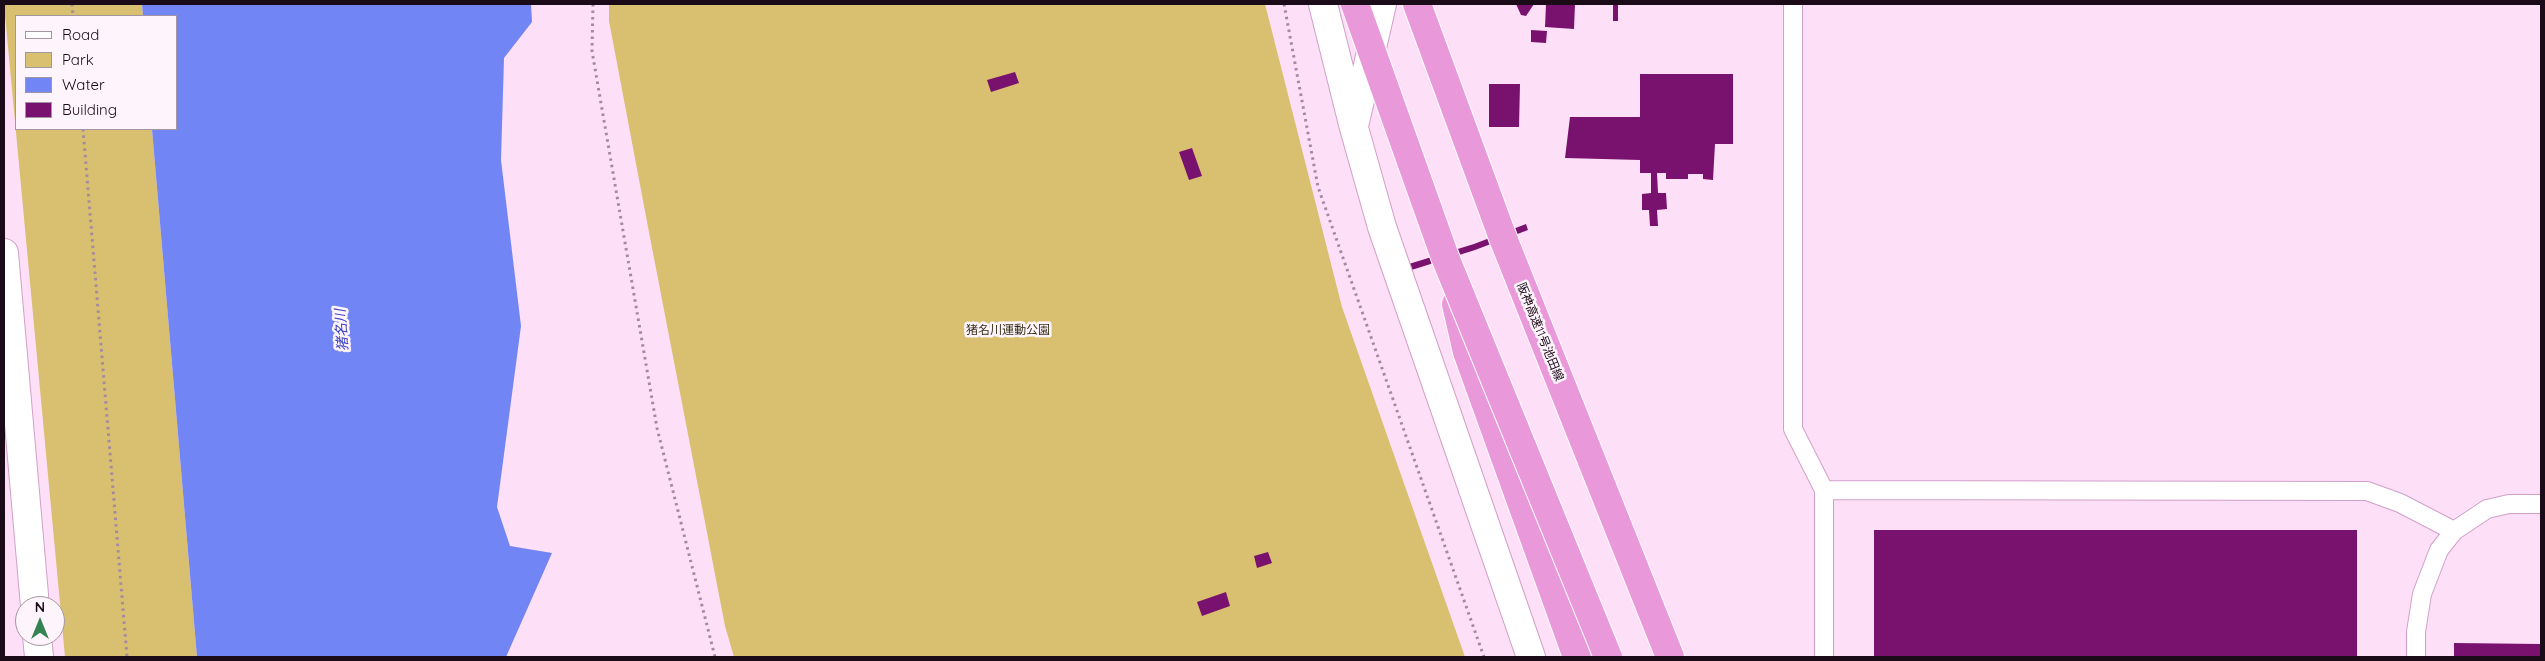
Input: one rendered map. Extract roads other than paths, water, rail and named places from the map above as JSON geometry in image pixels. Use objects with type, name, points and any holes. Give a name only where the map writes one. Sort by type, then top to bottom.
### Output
[{"type":"highway","points":[[1356,4],[1445,257],[1608,657]]},
{"type":"highway","name":"阪神高速11号池田線","points":[[1417,4],[1502,238],[1670,657]]},
{"type":"highway","points":[[1445,257],[1467,352],[1577,657]]},
{"type":"highway","points":[[1589,456],[1689,657]]},
{"type":"street","points":[[1323,4],[1354,128],[1382,227],[1531,657]]},
{"type":"street","points":[[1354,128],[1382,4]]},
{"type":"street","points":[[4,253],[34,596]]},
{"type":"lane","points":[[1793,4],[1793,429],[1824,490],[1824,657]]},
{"type":"lane","points":[[1824,490],[2367,491],[2400,503],[2454,531]]},
{"type":"lane","points":[[2416,657],[2416,632],[2422,594],[2439,550],[2454,531],[2488,509],[2509,504],[2541,504]]},
{"type":"water","name":"猪名川","points":[[142,4],[531,4],[532,22],[504,58],[501,160],[521,326],[497,507],[510,546],[552,553],[506,657],[197,657],[152,130],[178,130],[178,15],[143,15]]},
{"type":"park label","name":"猪名川運動公園","points":[[1008,330]]}]
